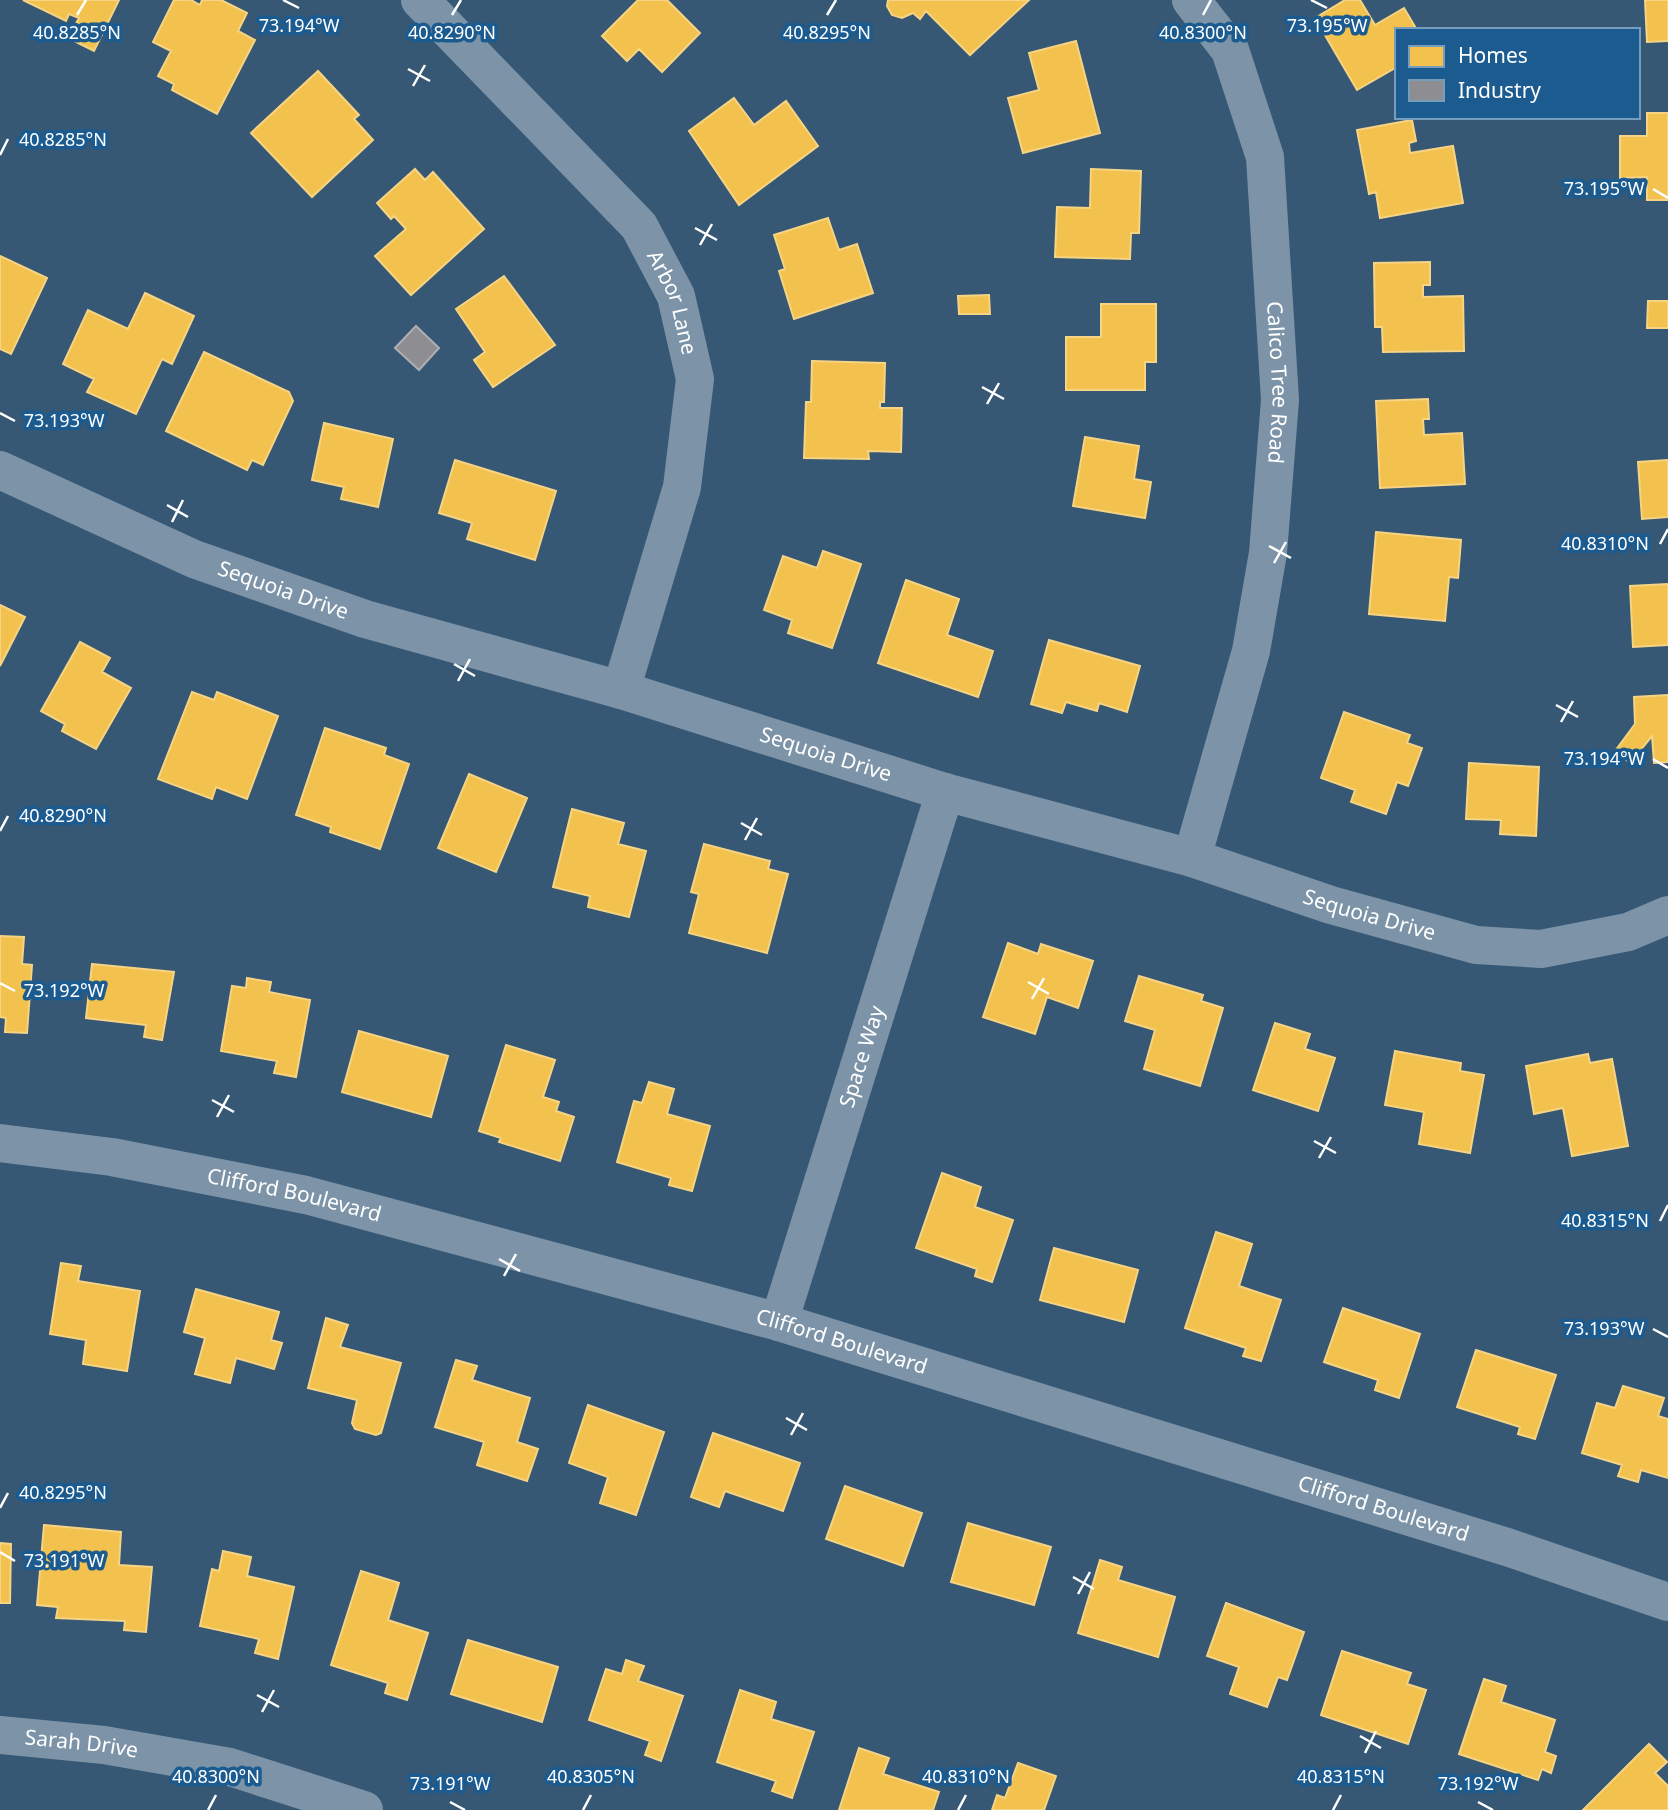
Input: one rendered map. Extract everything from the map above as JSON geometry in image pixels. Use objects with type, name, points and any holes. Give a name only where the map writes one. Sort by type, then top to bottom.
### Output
[{"type":"street","name":"Arbor Lane","points":[[419,0],[639,226],[676,296],[695,380],[682,487],[621,690]]},
{"type":"street","name":"Calico Tree Road","points":[[1191,0],[1230,50],[1265,157],[1280,400],[1268,553],[1251,651],[1192,858]]},
{"type":"street","name":"Sequoia Drive","points":[[0,470],[208,564],[365,619],[621,690],[945,792],[1192,858],[1331,905],[1475,945],[1541,949],[1628,932],[1668,915]]},
{"type":"street","name":"Space Way","points":[[779,1322],[945,792]]},
{"type":"street","name":"Clifford Boulevard","points":[[0,1143],[112,1157],[306,1195],[779,1322],[1507,1547],[1668,1602]]},
{"type":"street","name":"Sarah Drive","points":[[0,1735],[104,1745],[230,1768],[364,1810]]},
{"type":"building: Homes","points":[[23,0],[119,0],[94,51],[68,38],[79,18],[69,14],[66,21]]},
{"type":"building: Homes","points":[[174,0],[191,0],[200,5],[202,0],[221,0],[247,13],[238,31],[255,40],[217,114],[172,90],[174,84],[158,76],[171,51],[153,42]]},
{"type":"building: Homes","points":[[638,0],[667,0],[700,33],[662,72],[639,49],[627,61],[602,36]]},
{"type":"building: Homes","points":[[888,0],[1029,0],[970,55],[926,11],[920,19],[913,13],[902,18],[892,15],[887,6]]},
{"type":"building: Homes","points":[[1345,0],[1360,0],[1375,25],[1404,8],[1416,28],[1395,28],[1395,68],[1357,90],[1315,18]]},
{"type":"building: Homes","points":[[1645,0],[1668,0],[1668,41],[1647,42]]},
{"type":"building: Homes","points":[[1076,41],[1100,133],[1023,153],[1008,98],[1039,90],[1029,53]]},
{"type":"building: Homes","points":[[318,71],[359,115],[354,119],[373,140],[312,197],[251,133]]},
{"type":"building: Homes","points":[[734,98],[754,125],[786,101],[818,146],[739,205],[689,131]]},
{"type":"building: Homes","points":[[1647,113],[1668,113],[1668,200],[1647,200],[1647,177],[1620,178],[1620,136],[1647,136]]},
{"type":"building: Homes","points":[[1412,120],[1416,141],[1409,143],[1410,153],[1453,146],[1463,203],[1380,218],[1376,192],[1369,194],[1357,130]]},
{"type":"building: Homes","points":[[415,169],[425,180],[433,172],[484,229],[411,295],[375,256],[406,229],[394,216],[391,219],[377,203]]},
{"type":"building: Homes","points":[[1091,169],[1141,171],[1139,233],[1131,233],[1130,259],[1055,257],[1057,207],[1090,208]]},
{"type":"building: Homes","points":[[828,218],[839,250],[857,244],[873,293],[794,319],[779,271],[785,269],[774,235]]},
{"type":"building: Homes","points":[[0,256],[47,278],[11,354],[0,349]]},
{"type":"building: Homes","points":[[1430,262],[1430,285],[1423,285],[1423,297],[1463,296],[1464,351],[1383,352],[1382,327],[1375,327],[1374,263]]},
{"type":"building: Homes","points":[[504,276],[555,345],[493,387],[474,360],[485,352],[456,309]]},
{"type":"building: Homes","points":[[145,293],[194,316],[172,364],[162,359],[136,414],[87,392],[94,379],[63,364],[88,310],[128,329]]},
{"type":"building: Homes","points":[[989,295],[990,314],[959,314],[958,296]]},
{"type":"building: Homes","points":[[1648,301],[1668,301],[1668,328],[1647,328]]},
{"type":"building: Homes","points":[[1101,304],[1156,304],[1156,362],[1145,362],[1145,390],[1066,390],[1066,337],[1101,337]]},
{"type":"building: Homes","points":[[204,352],[289,392],[293,401],[263,465],[252,460],[247,470],[166,431]]},
{"type":"building: Homes","points":[[812,361],[885,363],[884,402],[880,402],[880,408],[902,408],[901,452],[868,451],[869,459],[804,458],[806,402],[811,402]]},
{"type":"building: Homes","points":[[1428,399],[1429,419],[1423,419],[1424,435],[1462,433],[1465,484],[1380,488],[1376,401]]},
{"type":"building: Homes","points":[[324,423],[393,439],[378,507],[341,499],[344,487],[312,480]]},
{"type":"building: Homes","points":[[1085,437],[1139,446],[1134,479],[1151,482],[1145,518],[1073,506]]},
{"type":"building: Homes","points":[[455,460],[556,491],[535,560],[467,539],[472,523],[439,513]]},
{"type":"building: Homes","points":[[1668,460],[1668,517],[1642,519],[1638,462]]},
{"type":"building: Homes","points":[[1376,532],[1461,540],[1458,578],[1449,577],[1445,621],[1369,614]]},
{"type":"building: Homes","points":[[823,551],[861,564],[832,648],[788,633],[792,620],[764,610],[783,556],[817,568]]},
{"type":"building: Homes","points":[[906,580],[959,599],[947,635],[993,651],[978,697],[878,663]]},
{"type":"building: Homes","points":[[1668,584],[1668,645],[1633,647],[1630,586]]},
{"type":"building: Homes","points":[[0,605],[25,617],[0,666]]},
{"type":"building: Homes","points":[[1049,640],[1140,666],[1127,712],[1099,703],[1097,711],[1066,702],[1062,713],[1031,704]]},
{"type":"building: Homes","points":[[80,642],[110,658],[102,672],[131,688],[96,749],[62,731],[65,724],[41,711]]},
{"type":"building: Homes","points":[[192,692],[214,700],[217,692],[278,716],[247,799],[216,787],[212,799],[158,779]]},
{"type":"building: Homes","points":[[1668,695],[1668,762],[1654,763],[1652,736],[1630,763],[1615,751],[1635,724],[1634,697]]},
{"type":"building: Homes","points":[[1344,712],[1410,735],[1407,743],[1422,748],[1408,786],[1397,782],[1386,814],[1351,802],[1355,790],[1321,778]]},
{"type":"building: Homes","points":[[325,728],[386,748],[384,755],[409,764],[380,849],[330,832],[331,827],[296,815]]},
{"type":"building: Homes","points":[[1469,763],[1539,767],[1536,836],[1500,834],[1501,820],[1466,819]]},
{"type":"building: Homes","points":[[469,774],[527,798],[496,872],[438,848]]},
{"type":"building: Homes","points":[[572,809],[624,823],[618,844],[646,851],[629,917],[588,907],[590,896],[553,887]]},
{"type":"building: Homes","points":[[704,844],[770,861],[768,869],[788,874],[767,953],[689,933],[699,894],[691,892]]},
{"type":"building: Homes","points":[[0,936],[24,937],[22,964],[32,965],[27,1033],[5,1032],[6,1018],[0,1017]]},
{"type":"building: Homes","points":[[1008,943],[1038,954],[1041,944],[1093,961],[1078,1008],[1047,997],[1035,1034],[983,1017]]},
{"type":"building: Homes","points":[[92,964],[174,972],[162,1040],[144,1037],[146,1025],[86,1018]]},
{"type":"building: Homes","points":[[1139,976],[1203,995],[1201,1001],[1223,1008],[1200,1086],[1144,1069],[1155,1030],[1125,1021]]},
{"type":"building: Homes","points":[[247,978],[271,982],[269,992],[310,1000],[296,1077],[274,1073],[277,1061],[221,1051],[232,986],[246,988]]},
{"type":"building: Homes","points":[[1275,1023],[1310,1034],[1305,1049],[1335,1058],[1318,1111],[1253,1090]]},
{"type":"building: Homes","points":[[359,1031],[448,1056],[431,1117],[342,1092]]},
{"type":"building: Homes","points":[[506,1045],[555,1060],[543,1097],[559,1102],[556,1111],[574,1117],[560,1161],[499,1142],[501,1138],[479,1131]]},
{"type":"building: Homes","points":[[1395,1051],[1461,1063],[1460,1071],[1484,1075],[1470,1153],[1419,1144],[1424,1112],[1385,1105]]},
{"type":"building: Homes","points":[[1588,1054],[1590,1063],[1612,1059],[1628,1146],[1572,1156],[1563,1108],[1534,1114],[1526,1066]]},
{"type":"building: Homes","points":[[649,1082],[674,1089],[667,1114],[710,1126],[692,1191],[669,1185],[671,1178],[617,1162],[634,1101],[642,1103]]},
{"type":"building: Homes","points":[[942,1173],[981,1187],[975,1207],[1013,1220],[992,1282],[975,1276],[977,1269],[916,1248]]},
{"type":"building: Homes","points":[[1216,1232],[1252,1244],[1239,1286],[1281,1300],[1261,1361],[1243,1356],[1246,1348],[1185,1328]]},
{"type":"building: Homes","points":[[1054,1248],[1138,1270],[1124,1322],[1040,1300]]},
{"type":"building: Homes","points":[[61,1263],[81,1266],[78,1281],[140,1291],[127,1371],[83,1364],[86,1340],[50,1334]]},
{"type":"building: Homes","points":[[196,1289],[279,1312],[271,1340],[282,1343],[274,1369],[236,1358],[230,1383],[195,1374],[205,1338],[184,1332]]},
{"type":"building: Homes","points":[[1343,1308],[1420,1334],[1399,1398],[1375,1390],[1378,1380],[1324,1362]]},
{"type":"building: Homes","points":[[326,1318],[348,1325],[340,1347],[401,1363],[381,1433],[376,1435],[355,1429],[352,1423],[357,1400],[308,1388]]},
{"type":"building: Homes","points":[[1476,1350],[1556,1375],[1535,1439],[1518,1434],[1520,1427],[1457,1407]]},
{"type":"building: Homes","points":[[456,1360],[477,1366],[472,1380],[530,1398],[517,1442],[538,1449],[527,1481],[477,1465],[484,1442],[435,1427]]},
{"type":"building: Homes","points":[[1623,1386],[1664,1398],[1658,1416],[1668,1419],[1668,1478],[1641,1470],[1638,1482],[1618,1476],[1622,1465],[1582,1453],[1597,1403],[1615,1408]]},
{"type":"building: Homes","points":[[588,1405],[664,1432],[636,1515],[600,1503],[608,1477],[569,1463]]},
{"type":"building: Homes","points":[[713,1433],[800,1463],[783,1511],[725,1491],[719,1507],[691,1497]]},
{"type":"building: Homes","points":[[845,1486],[922,1513],[903,1566],[826,1539]]},
{"type":"building: Homes","points":[[968,1523],[1051,1547],[1034,1605],[951,1582]]},
{"type":"building: Homes","points":[[44,1525],[121,1532],[119,1565],[152,1567],[146,1632],[124,1630],[125,1621],[56,1618],[58,1607],[37,1605]]},
{"type":"building: Homes","points":[[0,1543],[11,1544],[10,1603],[0,1603]]},
{"type":"building: Homes","points":[[223,1551],[251,1557],[247,1576],[294,1587],[278,1659],[255,1653],[259,1639],[200,1626],[212,1569],[219,1571]]},
{"type":"building: Homes","points":[[1100,1560],[1122,1567],[1118,1580],[1175,1597],[1158,1657],[1078,1633]]},
{"type":"building: Homes","points":[[361,1571],[399,1583],[388,1620],[428,1633],[407,1700],[385,1693],[388,1683],[331,1665]]},
{"type":"building: Homes","points":[[1226,1603],[1304,1632],[1287,1680],[1278,1677],[1267,1707],[1230,1694],[1239,1667],[1207,1656]]},
{"type":"building: Homes","points":[[468,1640],[558,1667],[542,1722],[451,1694]]},
{"type":"building: Homes","points":[[1342,1651],[1411,1673],[1407,1684],[1426,1690],[1408,1744],[1321,1715]]},
{"type":"building: Homes","points":[[626,1660],[644,1666],[638,1681],[683,1696],[661,1761],[645,1755],[650,1741],[589,1720],[606,1669],[622,1674]]},
{"type":"building: Homes","points":[[1484,1679],[1506,1686],[1501,1702],[1555,1720],[1545,1752],[1556,1756],[1551,1773],[1542,1769],[1538,1780],[1459,1754]]},
{"type":"building: Homes","points":[[740,1690],[776,1702],[771,1719],[814,1732],[792,1798],[772,1791],[776,1781],[717,1762]]},
{"type":"building: Homes","points":[[1649,1744],[1667,1762],[1655,1773],[1668,1786],[1668,1810],[1583,1810]]},
{"type":"building: Homes","points":[[859,1748],[889,1758],[883,1774],[939,1792],[933,1810],[839,1810]]},
{"type":"building: Homes","points":[[1018,1763],[1056,1776],[1044,1810],[992,1810],[997,1795],[1005,1798]]},
{"type":"building: Industry","points":[[416,326],[439,348],[419,370],[395,348]]}]
